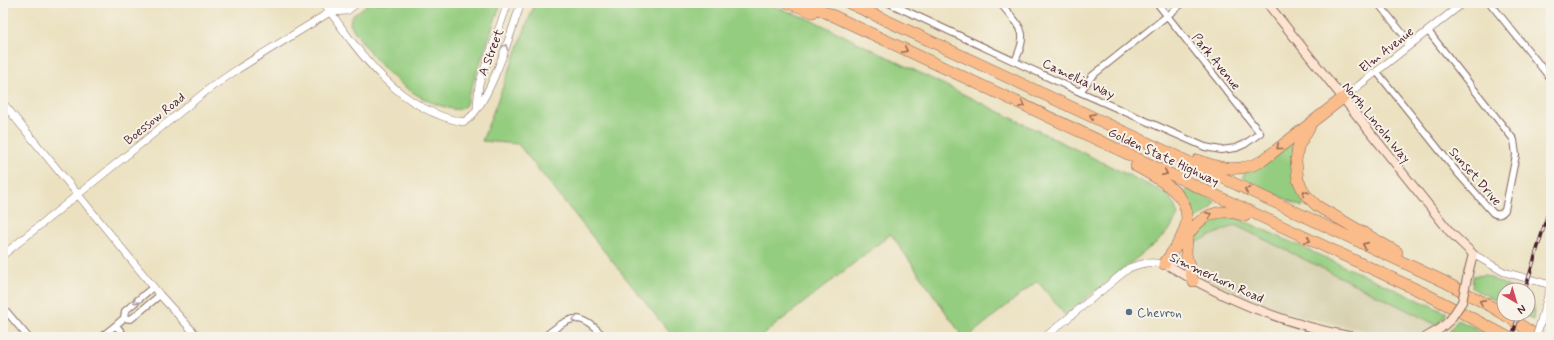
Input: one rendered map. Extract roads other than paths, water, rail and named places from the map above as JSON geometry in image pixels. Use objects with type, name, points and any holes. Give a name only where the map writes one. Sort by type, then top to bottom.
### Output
[{"type":"highway","points":[[789,3],[883,39]]},
{"type":"highway","name":"Golden State Highway","points":[[806,3],[1293,233],[1426,294],[1508,337]]},
{"type":"highway","name":"Golden State Highway","points":[[849,3],[1122,130],[1279,206],[1443,281],[1494,308],[1537,337]]},
{"type":"highway","points":[[855,3],[875,15]]},
{"type":"highway","points":[[1122,130],[1219,168],[1246,168],[1262,161],[1343,98]]},
{"type":"highway","points":[[1310,124],[1298,147],[1296,161],[1298,180],[1310,201],[1443,281]]},
{"type":"highway","points":[[1084,134],[1165,184],[1181,198],[1187,216],[1187,223],[1167,266]]},
{"type":"highway","points":[[1167,266],[1196,223],[1209,214],[1224,211],[1242,214],[1293,233]]},
{"type":"highway","points":[[1186,238],[1186,254],[1193,281]]},
{"type":"main road","name":"North Lincoln Way","points":[[1266,3],[1450,232],[1473,254]]},
{"type":"main road","points":[[1426,337],[1440,329],[1450,320],[1462,302],[1473,254]]},
{"type":"main road","name":"Simmerhorn Road","points":[[1167,266],[1193,281],[1284,319],[1354,337]]},
{"type":"street","points":[[324,3],[330,12]]},
{"type":"street","points":[[330,12],[337,3]]},
{"type":"street","points":[[330,12],[346,11],[357,3]]},
{"type":"street","name":"A Street","points":[[477,108],[479,84],[508,3]]},
{"type":"street","name":"A Street","points":[[330,12],[368,62],[392,87],[420,106],[446,117],[463,122],[469,120],[488,91],[521,3]]},
{"type":"street","name":"Camellia Way","points":[[889,3],[1080,92],[1212,149],[1236,148],[1245,144],[1260,133]]},
{"type":"street","points":[[1000,3],[1023,32],[1023,44],[1015,61]]},
{"type":"street","name":"Park Avenue","points":[[1156,3],[1260,133]]},
{"type":"street","points":[[1080,92],[1092,76],[1183,3]]},
{"type":"street","points":[[1378,3],[1411,44]]},
{"type":"street","name":"Elm Avenue","points":[[1343,98],[1463,3]]},
{"type":"street","points":[[1490,3],[1551,79]]},
{"type":"street","name":"Boessow Road","points":[[3,255],[210,88],[330,12]]},
{"type":"street","name":"Sunset Drive","points":[[1377,72],[1470,188],[1493,214],[1499,215],[1503,213],[1505,210],[1516,155],[1514,140],[1428,31]]},
{"type":"street","points":[[3,103],[153,287],[198,337]]},
{"type":"street","name":"North Lincoln Way","points":[[1473,254],[1504,272],[1551,285]]},
{"type":"street","name":"Simmerhorn Road","points":[[1045,337],[1129,268],[1142,263],[1167,266]]},
{"type":"street","points":[[1537,337],[1551,285]]},
{"type":"street","points":[[100,337],[124,318],[125,311],[153,287]]},
{"type":"street","points":[[124,318],[131,319],[160,295]]},
{"type":"street","points":[[7,312],[28,337]]},
{"type":"street","points":[[544,337],[563,322],[580,318],[593,325],[604,337]]},
{"type":"street","points":[[116,325],[125,337]]},
{"type":"railway","points":[[1527,282],[1551,203]]},
{"type":"railway","points":[[1512,337],[1517,322]]},
{"type":"place","name":"Chevron","points":[[1129,312]]}]
